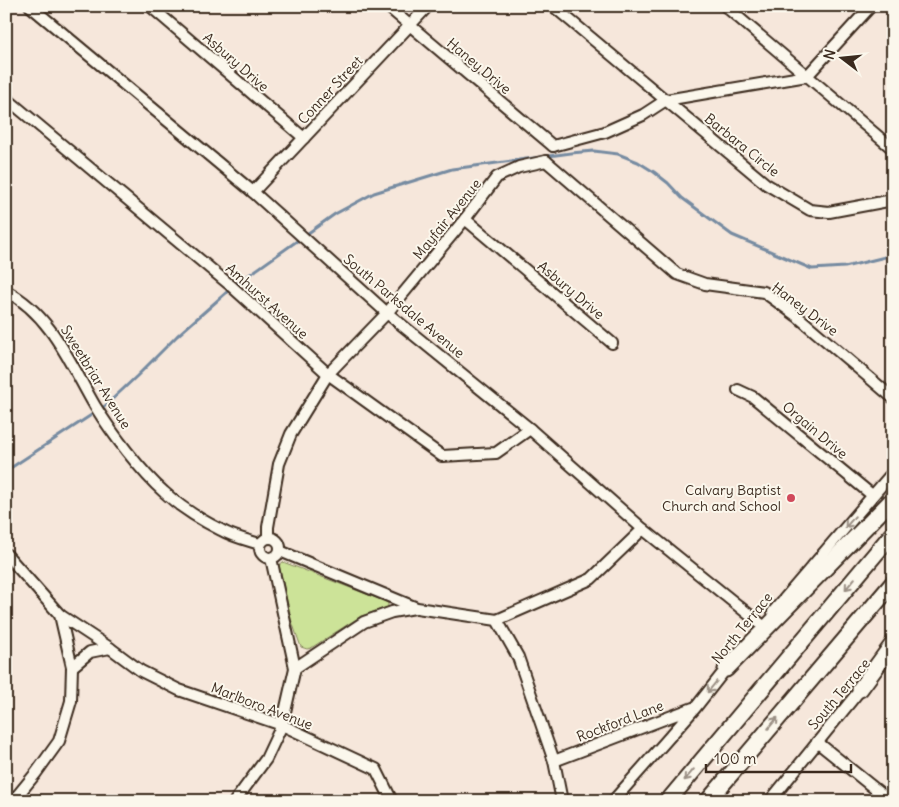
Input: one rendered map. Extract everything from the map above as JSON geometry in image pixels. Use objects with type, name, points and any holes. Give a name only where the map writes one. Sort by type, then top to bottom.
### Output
[{"type":"highway","points":[[726,669],[893,499]]},
{"type":"highway","points":[[668,801],[893,534]]},
{"type":"highway","points":[[708,801],[893,583]]},
{"type":"highway","points":[[860,689],[893,644]]},
{"type":"street","name":"South Parksdale Avenue","points":[[30,6],[253,192],[387,313],[530,429],[643,529],[762,625]]},
{"type":"street","name":"Asbury Drive","points":[[150,6],[304,138]]},
{"type":"street","name":"Haney Drive","points":[[387,6],[553,146]]},
{"type":"street","name":"Conner Street","points":[[253,192],[428,6]]},
{"type":"street","name":"Barbara Circle","points":[[553,6],[766,184],[810,210],[829,212],[893,200]]},
{"type":"street","points":[[725,6],[893,149]]},
{"type":"street","points":[[546,161],[553,146],[605,132],[643,115],[666,100],[807,76],[871,6]]},
{"type":"street","name":"Amhurst Avenue","points":[[6,98],[233,288],[328,374],[442,456],[496,453],[530,429]]},
{"type":"street","name":"Haney Drive","points":[[546,161],[676,274],[705,284],[764,292],[797,316],[893,398]]},
{"type":"street","name":"Mayfair Avenue","points":[[264,541],[278,464],[291,434],[328,374],[387,313],[465,219],[497,177],[519,167],[546,161]]},
{"type":"street","name":"Asbury Drive","points":[[465,219],[612,343]]},
{"type":"street","name":"Sweetbriar Avenue","points":[[6,290],[15,295],[37,314],[53,333],[97,410],[138,465],[164,492],[222,531],[264,541]]},
{"type":"street","name":"Orgain Drive","points":[[738,390],[753,397],[872,496]]},
{"type":"street","name":"North Terrace","points":[[613,801],[696,707],[762,625],[893,472]]},
{"type":"street","points":[[280,552],[417,608],[497,620],[591,579],[643,529]]},
{"type":"street","points":[[274,538],[279,541],[281,546],[280,552],[277,556],[266,558],[260,549],[264,541],[274,538]]},
{"type":"street","name":"Marlboro Avenue","points":[[6,554],[60,615],[141,671],[179,690],[282,725],[376,769],[392,801]]},
{"type":"street","points":[[236,801],[266,759],[282,725],[295,668],[271,558]]},
{"type":"street","points":[[295,668],[364,622],[392,612],[417,608]]},
{"type":"street","name":"Marlboro Avenue","points":[[13,801],[59,741],[71,702],[72,667],[60,615]]},
{"type":"street","points":[[497,620],[518,657],[554,761],[562,801]]},
{"type":"street","points":[[72,667],[90,652],[110,648]]},
{"type":"street","name":"South Terrace","points":[[770,801],[860,689],[893,652]]},
{"type":"street","name":"Rockford Lane","points":[[554,761],[696,707]]},
{"type":"street","points":[[817,742],[890,801]]},
{"type":"green space","points":[[283,562],[382,600],[388,603],[388,607],[361,616],[311,648],[301,647],[291,619],[279,565]]},
{"type":"waterway","points":[[6,471],[105,406],[177,336],[235,285],[335,214],[374,193],[452,169],[571,153],[594,151],[618,154],[638,162],[654,172],[682,198],[732,235],[812,269],[845,267],[893,255]]},
{"type":"place","name":"Calvary Baptist Church and School","points":[[791,498]]}]
